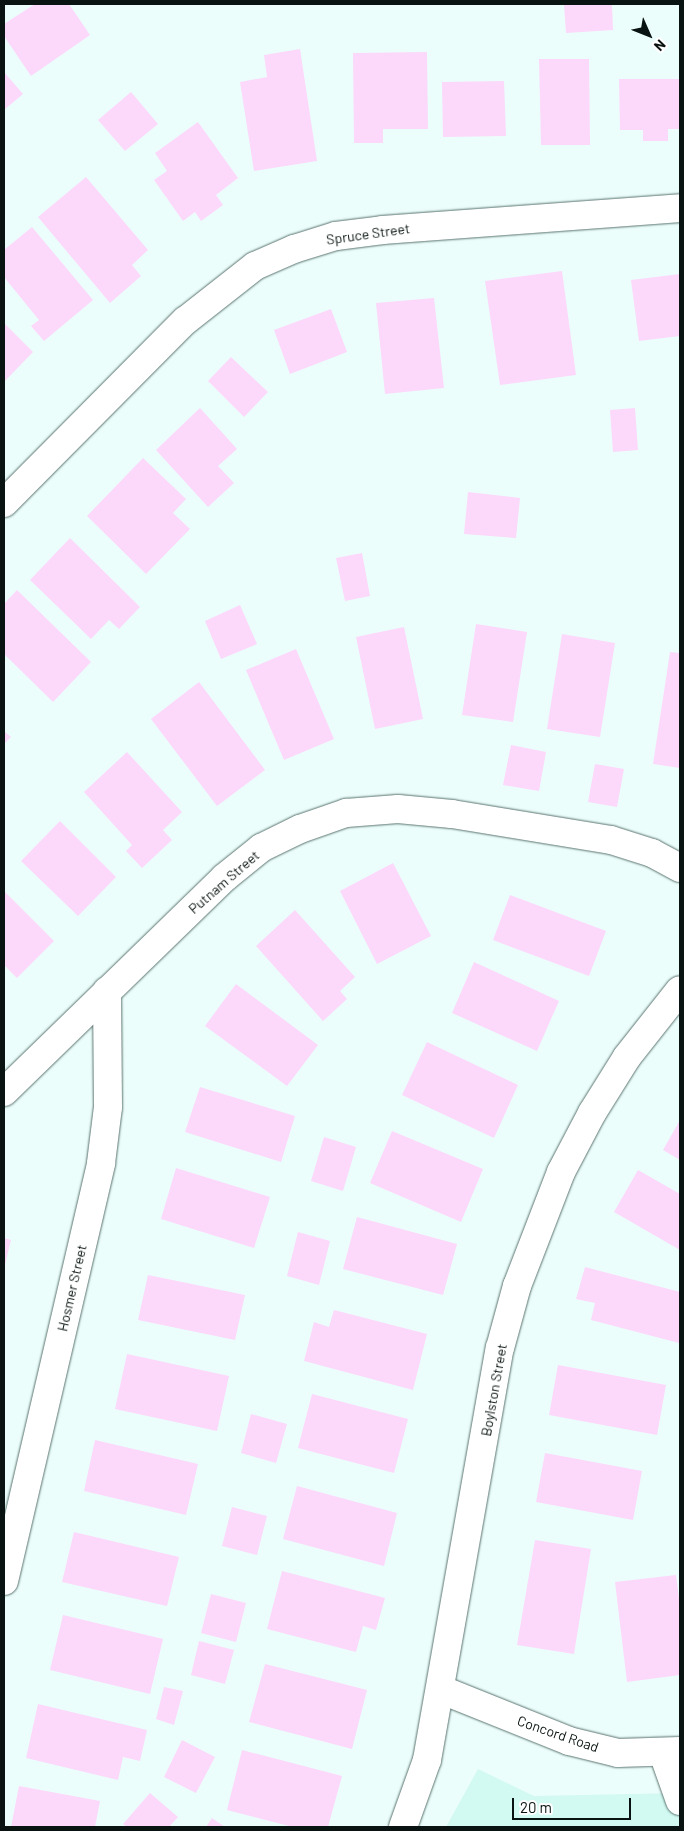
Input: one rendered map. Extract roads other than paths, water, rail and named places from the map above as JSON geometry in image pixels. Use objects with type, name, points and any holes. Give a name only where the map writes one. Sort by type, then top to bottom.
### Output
[{"type":"street","name":"Spruce Street","points":[[4,503],[185,321],[255,266],[286,252],[336,236],[383,230],[680,208]]},
{"type":"street","name":"Putnam Street","points":[[4,1092],[224,878],[262,848],[300,829],[346,813],[398,809],[452,814],[611,840],[652,854],[680,868]]},
{"type":"street","name":"Boylston Street","points":[[403,1827],[427,1760],[442,1690],[500,1348],[533,1237],[560,1172],[592,1113],[627,1057],[680,990]]},
{"type":"street","name":"Hosmer Street","points":[[4,1581],[101,1163],[108,1098],[107,991]]},
{"type":"street","name":"Concord Road","points":[[442,1690],[569,1741],[618,1753],[672,1752]]},
{"type":"street","points":[[672,1752],[680,1801]]}]
